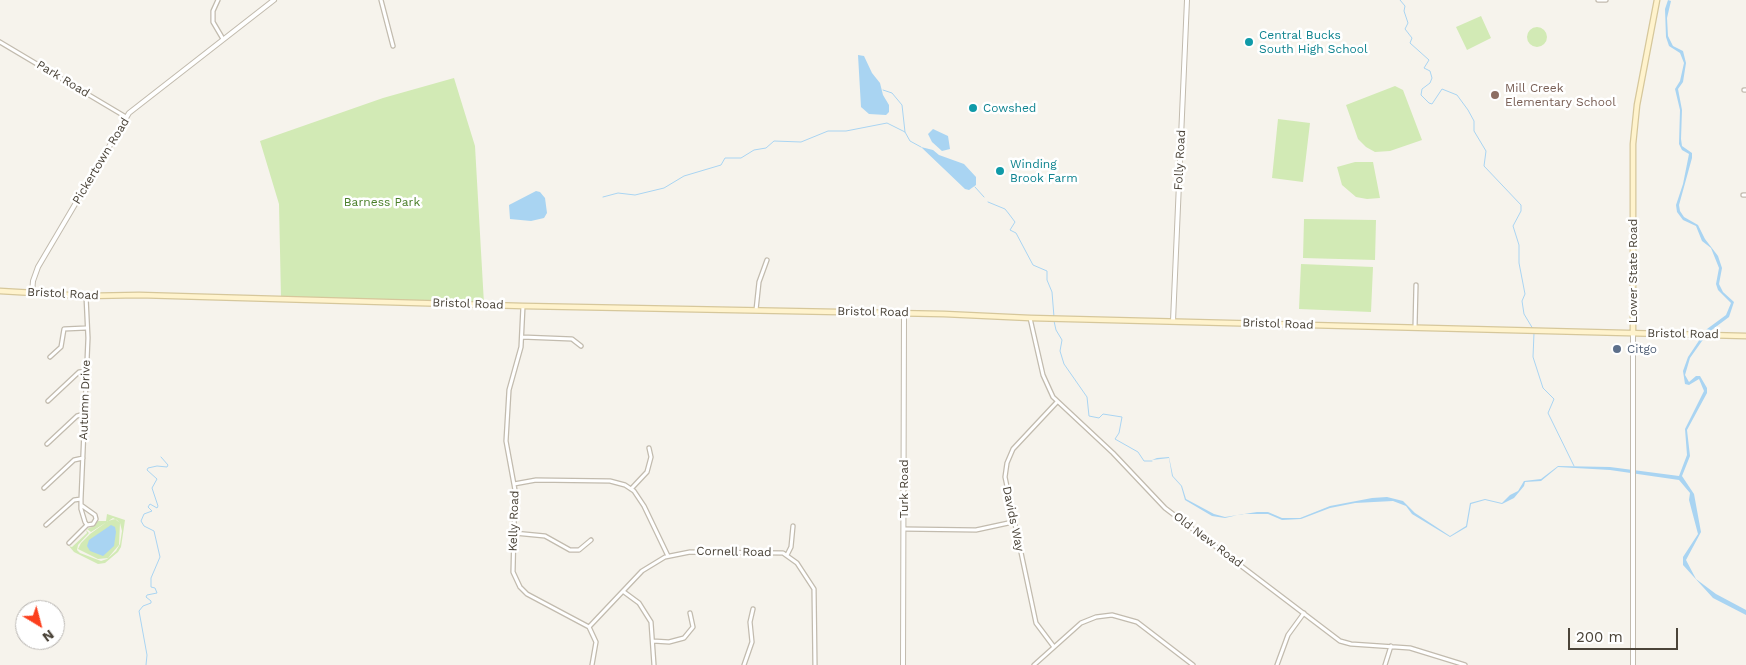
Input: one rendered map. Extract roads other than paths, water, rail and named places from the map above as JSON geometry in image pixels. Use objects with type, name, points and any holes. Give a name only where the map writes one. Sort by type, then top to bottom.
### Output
[{"type":"main road","name":"Lower State Road","points":[[1633,333],[1632,144],[1656,0]]},
{"type":"main road","name":"Bristol Road","points":[[0,291],[86,296],[286,298],[523,306],[904,313],[1030,318],[1746,336]]},
{"type":"street","points":[[218,0],[213,11],[213,22],[223,39]]},
{"type":"street","name":"Pickertown Road","points":[[32,293],[33,281],[38,267],[126,117],[274,0]]},
{"type":"street","points":[[381,0],[393,46]]},
{"type":"street","name":"Folly Road","points":[[1172,321],[1187,0]]},
{"type":"street","points":[[1598,0],[1606,0]]},
{"type":"street","name":"Park Road","points":[[0,42],[126,117]]},
{"type":"street","points":[[756,310],[759,282],[767,260]]},
{"type":"street","points":[[1415,327],[1416,285]]},
{"type":"street","name":"Autumn Drive","points":[[86,296],[86,371],[81,505],[82,516],[87,525]]},
{"type":"street","name":"Kelly Road","points":[[523,306],[520,353],[509,390],[506,441],[514,484],[512,568],[520,587],[531,597],[589,627]]},
{"type":"street","name":"Turk Road","points":[[903,665],[904,313]]},
{"type":"street","name":"Old New Road","points":[[1030,318],[1046,384],[1057,402],[1113,453],[1165,508],[1343,642],[1419,650],[1465,665]]},
{"type":"street","points":[[50,357],[61,347],[64,328],[86,328]]},
{"type":"street","name":"Lower State Road","points":[[1632,665],[1633,333]]},
{"type":"street","points":[[522,337],[572,339],[581,346]]},
{"type":"street","points":[[48,400],[78,373],[86,371]]},
{"type":"street","name":"Davids Way","points":[[1054,647],[1036,622],[1006,489],[1007,463],[1018,443],[1057,402]]},
{"type":"street","points":[[46,444],[77,416],[84,414]]},
{"type":"street","points":[[631,488],[647,472],[651,457],[649,448]]},
{"type":"street","points":[[44,488],[76,458],[82,458]]},
{"type":"street","points":[[514,484],[536,480],[610,481],[631,488],[644,506],[668,556]]},
{"type":"street","points":[[46,525],[73,500],[81,499]]},
{"type":"street","points":[[69,543],[87,525],[94,522],[96,516],[81,505]]},
{"type":"street","points":[[904,529],[976,530],[1013,522]]},
{"type":"street","points":[[788,555],[791,547],[793,526]]},
{"type":"street","points":[[514,532],[545,536],[570,550],[579,550],[591,540]]},
{"type":"street","name":"Cornell Road","points":[[589,627],[642,571],[668,556],[690,552],[777,553],[788,555],[797,563],[814,589],[815,665]]},
{"type":"street","points":[[624,592],[639,603],[653,627],[654,665]]},
{"type":"street","points":[[744,665],[752,642],[750,622],[753,609]]},
{"type":"street","points":[[1277,665],[1288,635],[1304,613]]},
{"type":"street","points":[[653,640],[675,641],[688,636],[693,623],[690,614]]},
{"type":"street","points":[[1034,665],[1087,620],[1103,615],[1117,615],[1134,620],[1193,665]]},
{"type":"street","points":[[589,627],[596,642],[592,665]]},
{"type":"street","points":[[1385,665],[1391,646]]},
{"type":"water","points":[[1668,0],[1671,1],[1667,18],[1668,36],[1673,46],[1683,51],[1686,63],[1683,82],[1678,89],[1682,110],[1681,139],[1682,146],[1692,153],[1679,205],[1680,211],[1684,217],[1698,225],[1705,239],[1718,256],[1722,268],[1719,284],[1723,292],[1734,302],[1729,317],[1709,332],[1690,358],[1685,375],[1689,382],[1696,376],[1700,376],[1707,388],[1707,393],[1687,430],[1690,456],[1682,476],[1694,494],[1701,532],[1686,560],[1696,579],[1716,594],[1746,610],[1746,615],[1713,598],[1683,565],[1683,557],[1698,534],[1689,500],[1690,493],[1679,480],[1610,470],[1558,467],[1541,481],[1525,482],[1514,498],[1502,504],[1485,500],[1471,504],[1467,527],[1450,537],[1412,514],[1406,506],[1393,501],[1355,503],[1330,508],[1301,519],[1282,520],[1268,514],[1244,514],[1268,512],[1282,518],[1300,518],[1330,506],[1387,497],[1403,501],[1415,513],[1450,536],[1466,526],[1470,503],[1485,499],[1502,503],[1510,495],[1518,491],[1524,481],[1541,479],[1558,466],[1610,467],[1679,476],[1687,455],[1685,429],[1704,391],[1699,379],[1689,385],[1685,384],[1683,371],[1688,357],[1707,329],[1726,315],[1731,303],[1718,290],[1716,284],[1719,268],[1711,248],[1702,241],[1696,226],[1683,220],[1677,212],[1676,205],[1683,184],[1689,154],[1682,150],[1679,144],[1680,110],[1675,89],[1680,81],[1684,63],[1680,53],[1669,46],[1666,37],[1665,9]]},
{"type":"water","points":[[858,55],[864,56],[872,73],[880,83],[883,95],[889,105],[889,112],[886,115],[869,114],[861,107]]},
{"type":"water","points":[[933,129],[948,136],[950,149],[942,151],[932,142],[928,134]]},
{"type":"water","points":[[921,147],[933,150],[939,155],[964,164],[976,177],[976,185],[969,190],[965,189]]},
{"type":"water","points":[[536,191],[540,192],[545,198],[547,213],[544,218],[531,221],[510,219],[509,205]]},
{"type":"water","points":[[1169,457],[1173,476],[1182,486],[1186,499],[1214,514],[1225,517],[1238,515],[1225,518],[1212,516],[1185,500],[1181,486],[1172,476],[1169,458],[1152,460]]},
{"type":"water","points":[[111,525],[115,527],[116,532],[114,546],[103,556],[90,551],[87,546],[89,540]]},
{"type":"waterway","points":[[1400,0],[1405,6],[1404,11],[1408,23],[1405,29],[1412,38],[1410,43],[1429,60],[1424,68],[1430,71],[1432,78],[1430,83],[1422,89],[1421,95],[1432,104],[1442,89],[1457,95],[1474,121],[1474,131],[1486,151],[1484,166],[1521,205],[1521,211],[1513,226],[1519,245],[1519,263],[1525,294],[1522,301],[1524,314],[1533,329]]},
{"type":"waterway","points":[[883,90],[892,93],[902,105],[905,132]]},
{"type":"waterway","points":[[603,197],[618,193],[635,195],[664,188],[684,176],[721,165],[725,158],[741,158],[754,150],[766,148],[774,141],[801,142],[828,131],[846,131],[887,123],[905,132],[910,141],[921,147]]},
{"type":"waterway","points":[[975,187],[984,197]]},
{"type":"waterway","points":[[988,202],[1005,209],[1015,222],[1010,230],[1016,233],[1033,265],[1047,271],[1047,280],[1052,292],[1054,317]]},
{"type":"waterway","points":[[1054,321],[1056,330],[1062,340],[1060,351],[1064,364],[1087,397],[1089,416],[1099,418],[1103,414],[1122,417],[1119,433],[1115,439],[1138,452],[1144,461],[1152,461]]},
{"type":"waterway","points":[[1534,333],[1533,357],[1543,388],[1554,399],[1548,413],[1574,466]]},
{"type":"waterway","points":[[146,665],[147,655],[139,611],[143,606],[151,603],[146,597],[147,595],[157,593],[155,588],[151,587],[151,578],[160,557],[154,531],[144,526],[141,521],[144,514],[152,511],[148,507],[150,504],[157,508],[158,506],[152,488],[157,479],[147,470],[157,466],[167,467],[168,465],[161,457]]},
{"type":"place","name":"Central Bucks South High School","points":[[1249,42]]},
{"type":"place","name":"Mill Creek Elementary School","points":[[1495,95]]},
{"type":"place","name":"Cowshed","points":[[973,108]]},
{"type":"place","name":"Winding Brook Farm","points":[[1000,171]]},
{"type":"place","name":"Citgo","points":[[1617,349]]},
{"type":"park label","name":"Barness Park","points":[[382,202]]}]
